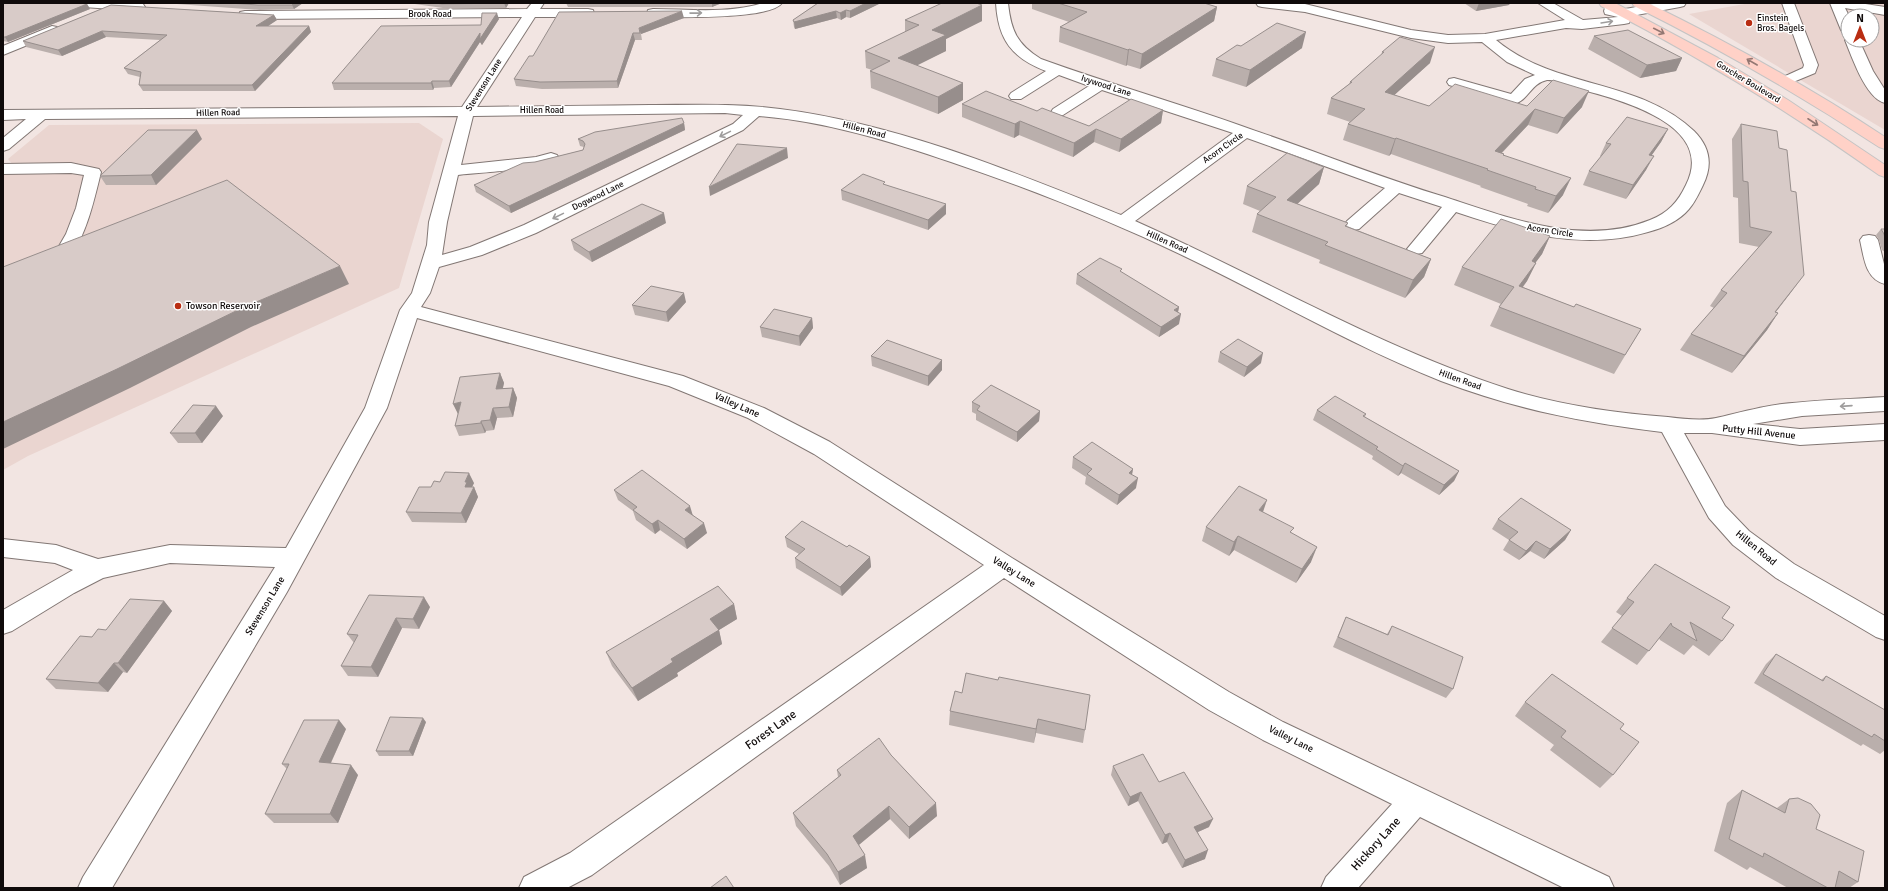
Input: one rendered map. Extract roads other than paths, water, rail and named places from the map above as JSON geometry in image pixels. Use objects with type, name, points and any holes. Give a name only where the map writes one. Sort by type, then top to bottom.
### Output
[{"type":"main road","name":"Goucher Boulevard","points":[[1605,3],[1738,75],[1812,121],[1885,172]]},
{"type":"main road","name":"Goucher Boulevard","points":[[1644,6],[1729,48],[1786,81],[1885,144]]},
{"type":"street","points":[[84,3],[117,4],[151,8]]},
{"type":"street","points":[[327,15],[341,3]]},
{"type":"street","points":[[639,13],[730,12],[749,10],[776,3]]},
{"type":"street","name":"Ivywood Lane","points":[[1002,3],[1006,28],[1015,46],[1026,56],[1036,62],[1245,132]]},
{"type":"street","points":[[1262,3],[1291,4],[1425,36],[1448,39],[1485,38],[1607,10],[1624,13],[1644,6],[1680,3]]},
{"type":"street","points":[[1544,3],[1567,20],[1582,25],[1624,20],[1624,13]]},
{"type":"street","points":[[1786,81],[1804,74],[1810,70],[1811,65],[1788,3]]},
{"type":"street","points":[[1836,3],[1885,11]]},
{"type":"street","points":[[86,17],[117,4]]},
{"type":"street","name":"Brook Road","points":[[230,14],[327,15],[534,8],[600,13]]},
{"type":"street","name":"Stevenson Lane","points":[[94,888],[293,558],[376,408],[410,310],[421,293],[431,264],[436,245],[438,222],[467,111],[534,8]]},
{"type":"street","points":[[3,51],[65,25]]},
{"type":"street","name":"Acorn Circle","points":[[1123,222],[1245,132],[1452,206],[1511,224],[1555,233],[1582,235],[1616,234],[1663,221],[1683,206],[1702,173],[1701,154],[1690,135],[1662,114],[1650,108],[1621,96],[1548,75],[1520,64],[1485,38]]},
{"type":"street","points":[[1855,48],[1864,68],[1878,93],[1885,99]]},
{"type":"street","points":[[1016,96],[1057,70]]},
{"type":"street","points":[[1454,82],[1514,100],[1530,82],[1548,75]]},
{"type":"street","points":[[1058,112],[1101,84]]},
{"type":"street","name":"Hillen Road","points":[[3,115],[467,111],[756,111],[830,121],[905,141],[1020,180],[1123,222],[1190,252],[1394,353],[1449,376],[1504,396],[1556,409],[1607,418],[1669,424],[1712,426]]},
{"type":"street","name":"Dogwood Lane","points":[[431,264],[476,251],[530,229],[738,127],[756,111]]},
{"type":"street","points":[[3,146],[42,114]]},
{"type":"street","points":[[451,171],[537,162],[564,155]]},
{"type":"street","points":[[3,169],[71,168],[93,172],[84,208],[75,234],[60,260]]},
{"type":"street","points":[[1354,225],[1396,187]]},
{"type":"street","points":[[1416,249],[1452,206]]},
{"type":"street","name":"Stevenson Lane","points":[[410,310],[409,294],[419,259],[424,245],[438,222]]},
{"type":"street","points":[[1875,248],[1876,269],[1885,278]]},
{"type":"street","name":"Valley Lane","points":[[410,310],[676,380],[756,413],[822,448],[1003,566],[1219,702],[1273,731],[1598,888]]},
{"type":"street","name":"Putty Hill Avenue","points":[[1712,426],[1746,416],[1781,411],[1885,404]]},
{"type":"street","name":"Hillen Road","points":[[1669,424],[1717,512],[1741,538],[1785,571],[1885,629]]},
{"type":"street","name":"Putty Hill Avenue","points":[[1712,426],[1800,437],[1885,432]]},
{"type":"street","points":[[3,548],[56,554],[98,569]]},
{"type":"street","points":[[3,623],[65,586],[98,569],[170,554],[293,558]]},
{"type":"street","name":"Forest Lane","points":[[535,888],[581,864],[1003,566]]},
{"type":"street","name":"Hickory Lane","points":[[1337,888],[1416,799]]},
{"type":"place","name":"Einstein Bros. Bagels","points":[[1749,23]]},
{"type":"place","name":"Towson Reservoir","points":[[178,306]]}]
